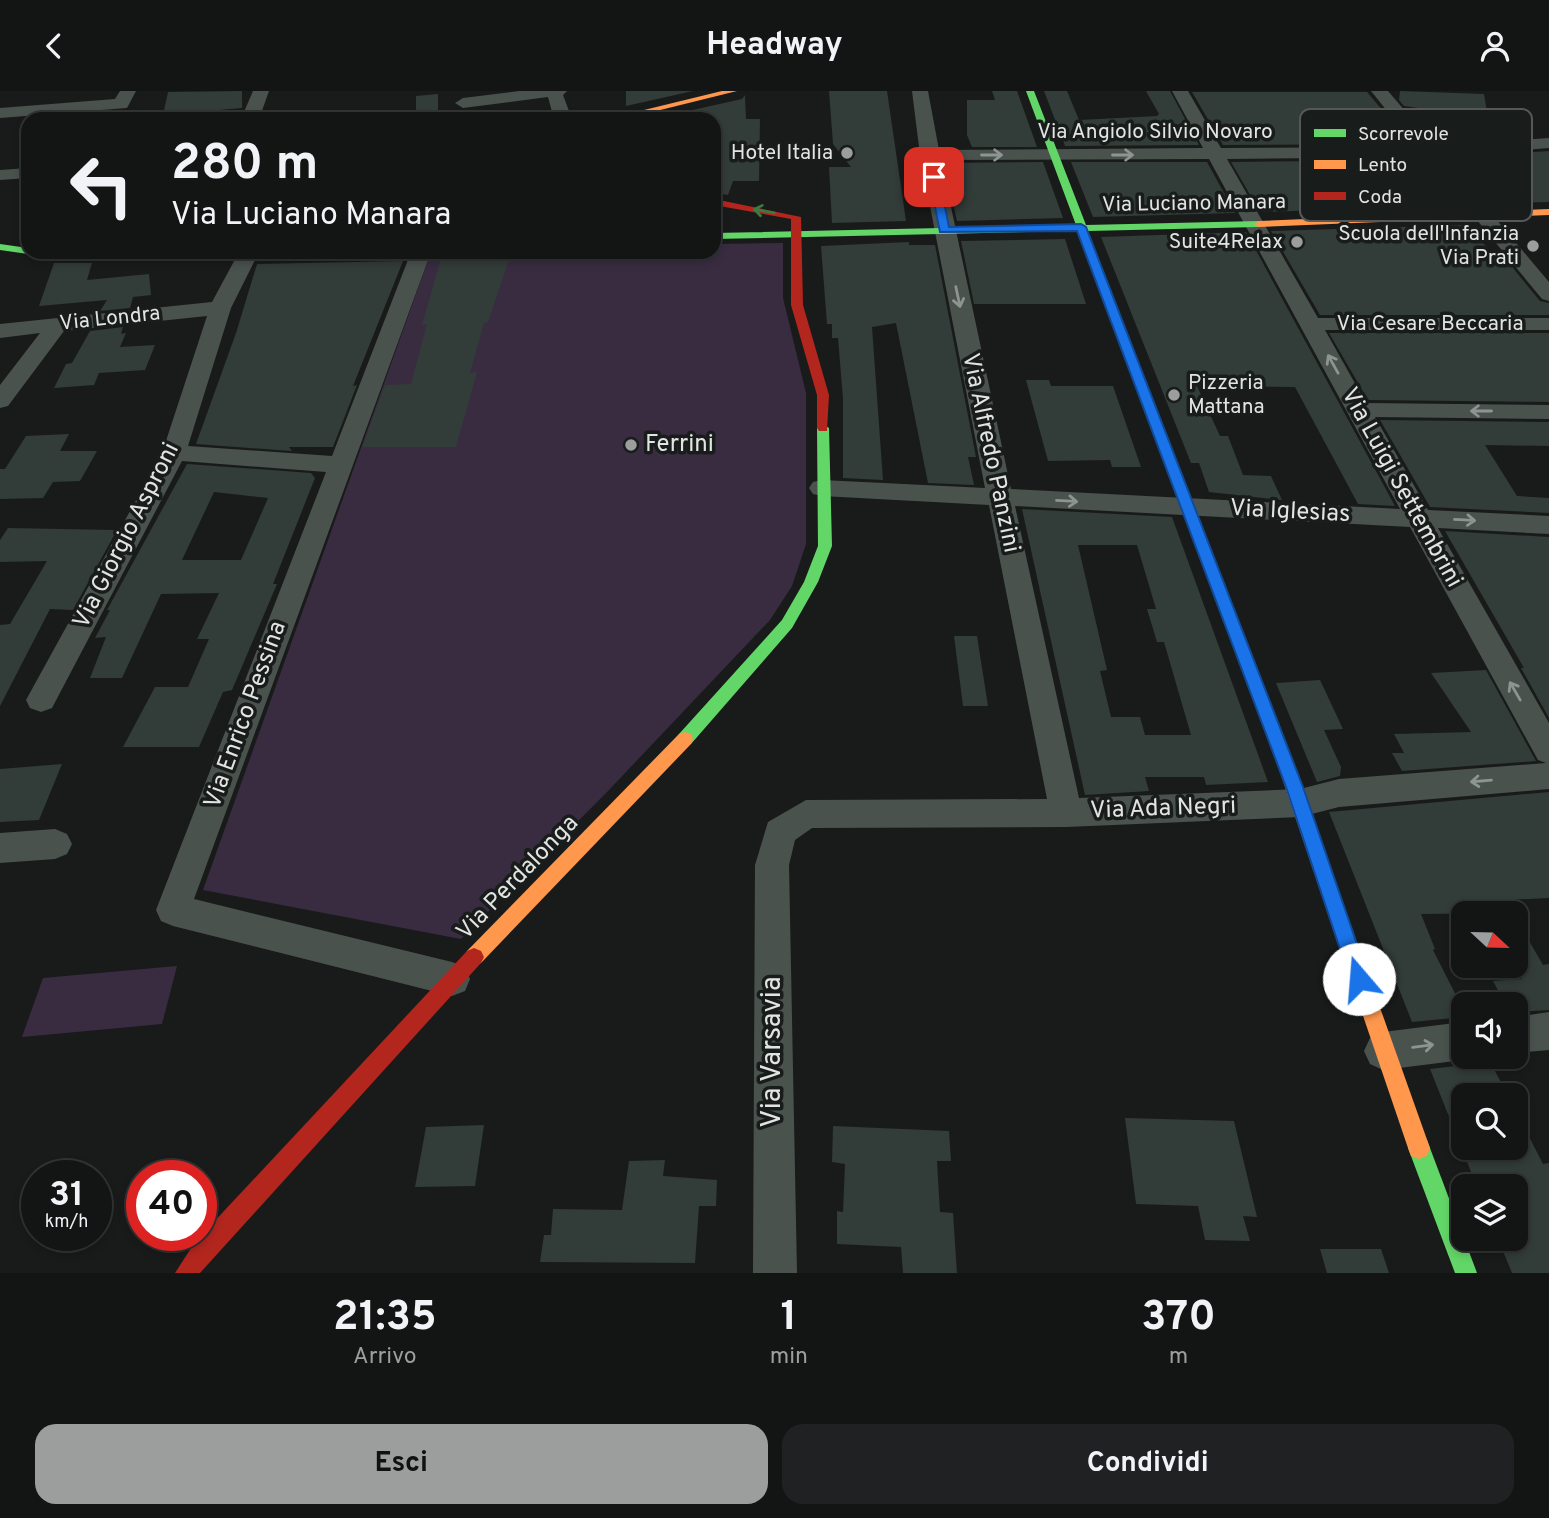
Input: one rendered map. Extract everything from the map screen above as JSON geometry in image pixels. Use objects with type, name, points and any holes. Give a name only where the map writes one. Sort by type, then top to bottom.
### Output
[{"type":"street","points":[[0,113],[121,104],[128,91]]},
{"type":"street","points":[[253,112],[261,91]]},
{"type":"street","points":[[463,103],[556,91],[561,112]]},
{"type":"street","points":[[642,112],[733,91]]},
{"type":"street","name":"Via Alfredo Panzini","points":[[920,91],[944,230],[1066,813]]},
{"type":"street","points":[[1030,91],[1300,803],[1383,1051],[1466,1273]]},
{"type":"street","name":"Via Luigi Settembrini","points":[[1180,91],[1549,751]]},
{"type":"street","points":[[1379,91],[1394,109]]},
{"type":"street","name":"Via Angiolo Silvio Novaro","points":[[929,155],[1300,154]]},
{"type":"street","points":[[0,192],[15,174]]},
{"type":"street","points":[[721,203],[796,217],[796,235]]},
{"type":"street","name":"Via Luciano Manara","points":[[721,236],[1340,221]]},
{"type":"street","points":[[1486,221],[1549,295]]},
{"type":"street","name":"Via Perdalonga","points":[[187,1273],[203,1250],[452,979],[677,748],[787,624],[811,583],[825,545],[822,488],[823,395],[797,305],[796,235]]},
{"type":"street","points":[[0,245],[21,240]]},
{"type":"street","points":[[0,245],[21,250]]},
{"type":"street","name":"Via Giorgio Asproni","points":[[41,700],[174,453],[220,308],[245,259]]},
{"type":"street","name":"Via Enrico Pessina","points":[[418,259],[173,911],[452,979]]},
{"type":"street","name":"Via Londra","points":[[0,331],[220,308]]},
{"type":"street","points":[[0,401],[58,324]]},
{"type":"street","name":"Via Cesare Beccaria","points":[[1311,324],[1549,324]]},
{"type":"street","points":[[1358,410],[1549,412]]},
{"type":"street","points":[[174,453],[339,465]]},
{"type":"street","name":"Via Iglesias","points":[[822,488],[1549,525]]},
{"type":"street","name":"Via Ada Negri","points":[[780,832],[806,814],[1066,813],[1300,803],[1339,793],[1549,776]]},
{"type":"street","name":"Via Varsavia","points":[[775,1273],[772,865],[780,832]]},
{"type":"street","points":[[0,848],[55,844]]},
{"type":"street","points":[[1528,1034],[1549,1031]]},
{"type":"street","points":[[1383,1051],[1451,1042]]},
{"type":"shaded area","points":[[783,243],[783,298],[806,393],[806,544],[792,586],[770,620],[608,791],[461,939],[203,890],[428,259],[721,259],[721,244]]},
{"type":"shaded area","points":[[177,966],[162,1024],[22,1037],[43,978]]},
{"type":"building","points":[[242,91],[242,108],[164,112],[168,92]]},
{"type":"building","points":[[626,91],[693,91],[626,106]]},
{"type":"building","points":[[829,91],[887,91],[906,221],[832,223],[829,167],[851,167],[833,144]]},
{"type":"building","points":[[992,91],[1017,91],[1037,147],[972,147],[967,135],[967,100],[995,100]]},
{"type":"building","points":[[1044,91],[1067,91],[1079,120],[1157,116],[1159,114],[1146,91],[1170,91],[1199,145],[1065,146]]},
{"type":"building","points":[[1400,91],[1484,94],[1486,109],[1425,109],[1404,106],[1399,100]]},
{"type":"building","points":[[1192,92],[1367,92],[1381,109],[1300,109],[1300,145],[1223,145]]},
{"type":"building","points":[[438,94],[438,112],[416,112],[416,96]]},
{"type":"building","points":[[745,95],[746,119],[760,119],[759,181],[733,181],[728,195],[721,194],[721,112],[684,112],[742,99]]},
{"type":"building","points":[[1549,151],[1549,202],[1532,203],[1532,152]]},
{"type":"building","points":[[1300,161],[1300,211],[1260,212],[1231,162]]},
{"type":"building","points":[[1043,162],[1063,218],[957,221],[944,163]]},
{"type":"building","points":[[1071,162],[1207,162],[1235,213],[1093,217]]},
{"type":"building","points":[[1467,225],[1500,262],[1508,262],[1540,301],[1549,303],[1549,315],[1320,315],[1271,231]]},
{"type":"building","points":[[1246,232],[1395,506],[1358,504],[1295,387],[1197,386],[1220,436],[1228,436],[1243,475],[1271,476],[1282,500],[1209,492],[1199,463],[1191,463],[1101,237]]},
{"type":"building","points":[[1065,239],[1086,304],[974,304],[961,241]]},
{"type":"building","points":[[909,242],[909,245],[935,245],[976,457],[968,457],[974,485],[928,483],[896,323],[872,327],[883,480],[843,478],[843,399],[838,338],[832,338],[832,324],[827,324],[821,246]]},
{"type":"building","points":[[441,259],[509,259],[488,322],[484,323],[470,373],[477,372],[456,447],[362,447],[385,385],[411,384],[427,324],[422,325]]},
{"type":"building","points":[[403,261],[353,386],[357,385],[333,447],[289,447],[292,451],[196,444],[236,333],[257,264]]},
{"type":"building","points":[[54,263],[92,263],[87,280],[149,274],[151,295],[133,297],[130,308],[100,311],[107,300],[39,306]]},
{"type":"building","points":[[123,327],[121,334],[126,333],[120,347],[155,345],[145,370],[99,373],[94,385],[54,388],[66,364],[72,363],[90,331]]},
{"type":"building","points":[[1329,333],[1549,333],[1549,402],[1368,400]]},
{"type":"building","points":[[1026,380],[1049,380],[1051,386],[1113,386],[1141,467],[1112,467],[1110,460],[1048,461]]},
{"type":"building","points":[[1380,420],[1549,422],[1549,446],[1485,445],[1517,496],[1549,498],[1549,513],[1430,507]]},
{"type":"building","points":[[69,434],[60,451],[97,451],[80,481],[53,482],[43,498],[0,499],[0,469],[5,469],[26,436]]},
{"type":"building","points":[[187,464],[311,473],[315,478],[273,584],[277,584],[232,690],[223,692],[199,747],[123,747],[155,687],[188,687],[209,639],[197,639],[219,593],[161,594],[122,678],[90,678],[106,637],[95,638],[110,610],[107,610]],"holes":[[[214,492],[268,498],[241,560],[182,560]]]},
{"type":"building","points":[[1022,509],[1172,517],[1268,782],[1206,785],[1204,777],[1145,777],[1149,791],[1085,795]],"holes":[[[1078,545],[1137,545],[1156,609],[1147,609],[1157,642],[1164,642],[1191,735],[1145,735],[1140,717],[1111,717],[1100,671],[1107,670]]]},
{"type":"building","points":[[8,528],[117,530],[73,610],[50,609],[0,706],[0,625],[10,624],[47,561],[0,562],[0,540]]},
{"type":"building","points":[[1445,531],[1549,537],[1549,718],[1521,668],[1524,668]]},
{"type":"building","points":[[954,636],[977,636],[988,706],[963,706]]},
{"type":"building","points":[[1486,670],[1536,761],[1402,771],[1392,753],[1404,753],[1394,734],[1471,732],[1431,673]]},
{"type":"building","points":[[1320,680],[1343,729],[1324,730],[1341,767],[1340,776],[1317,782],[1276,683]]},
{"type":"building","points":[[62,764],[39,820],[0,822],[0,769]]},
{"type":"building","points":[[1549,792],[1549,898],[1451,901],[1451,914],[1421,914],[1435,949],[1433,950],[1454,992],[1451,992],[1451,1018],[1412,1022],[1329,812]]},
{"type":"building","points":[[1528,939],[1543,965],[1549,964],[1549,1010],[1528,1011],[1528,992],[1499,992],[1493,981],[1528,978]]},
{"type":"building","points":[[1451,1067],[1451,1069],[1494,1069],[1501,1083],[1451,1083],[1451,1122],[1430,1069]]},
{"type":"building","points":[[1125,1118],[1234,1121],[1257,1217],[1243,1216],[1250,1241],[1205,1240],[1198,1206],[1136,1204]]},
{"type":"building","points":[[484,1125],[475,1186],[415,1187],[426,1127]]},
{"type":"building","points":[[833,1126],[949,1131],[951,1161],[937,1161],[940,1212],[953,1213],[957,1273],[903,1273],[901,1247],[837,1244],[837,1211],[843,1212],[845,1164],[832,1162]]},
{"type":"building","points":[[1528,1135],[1543,1164],[1549,1163],[1549,1273],[1512,1273],[1503,1251],[1528,1251],[1528,1174],[1472,1174],[1466,1160],[1528,1160]]},
{"type":"building","points":[[665,1160],[663,1176],[717,1180],[716,1206],[699,1206],[695,1263],[540,1262],[544,1235],[551,1235],[553,1209],[622,1210],[629,1161]]},
{"type":"building","points":[[1320,1249],[1381,1249],[1389,1273],[1327,1273]]},
{"type":"traffic: fast","points":[[1030,91],[1161,436]]},
{"type":"traffic: fast","points":[[721,236],[1259,224]]},
{"type":"traffic: fast","points":[[0,247],[21,250]]},
{"type":"traffic: fast","points":[[685,739],[787,624],[811,582],[825,546],[823,428]]},
{"type":"traffic: fast","points":[[1419,1148],[1466,1273]]},
{"type":"traffic: slow","points":[[642,112],[733,91]]},
{"type":"traffic: slow","points":[[1532,213],[1549,212]]},
{"type":"traffic: slow","points":[[1259,224],[1332,221]]},
{"type":"traffic: slow","points":[[474,957],[685,739]]},
{"type":"traffic: slow","points":[[1286,766],[1419,1148]]},
{"type":"traffic: jam","points":[[721,203],[796,217],[797,305],[823,395],[823,428]]},
{"type":"traffic: jam","points":[[1161,436],[1286,766]]},
{"type":"traffic: jam","points":[[186,1273],[203,1250],[474,957]]},
{"type":"place","name":"Hotel Italia","points":[[847,153]]},
{"type":"place","name":"Suite4Relax","points":[[1297,242]]},
{"type":"place","name":"Scuola dell'Infanzia Via Prati","points":[[1533,246]]},
{"type":"place","name":"Pizzeria Mattana","points":[[1174,395]]},
{"type":"place","name":"Ferrini","points":[[631,445]]},
{"type":"route","points":[[934,177],[944,230],[1081,227],[1294,787],[1359,979]]}]
